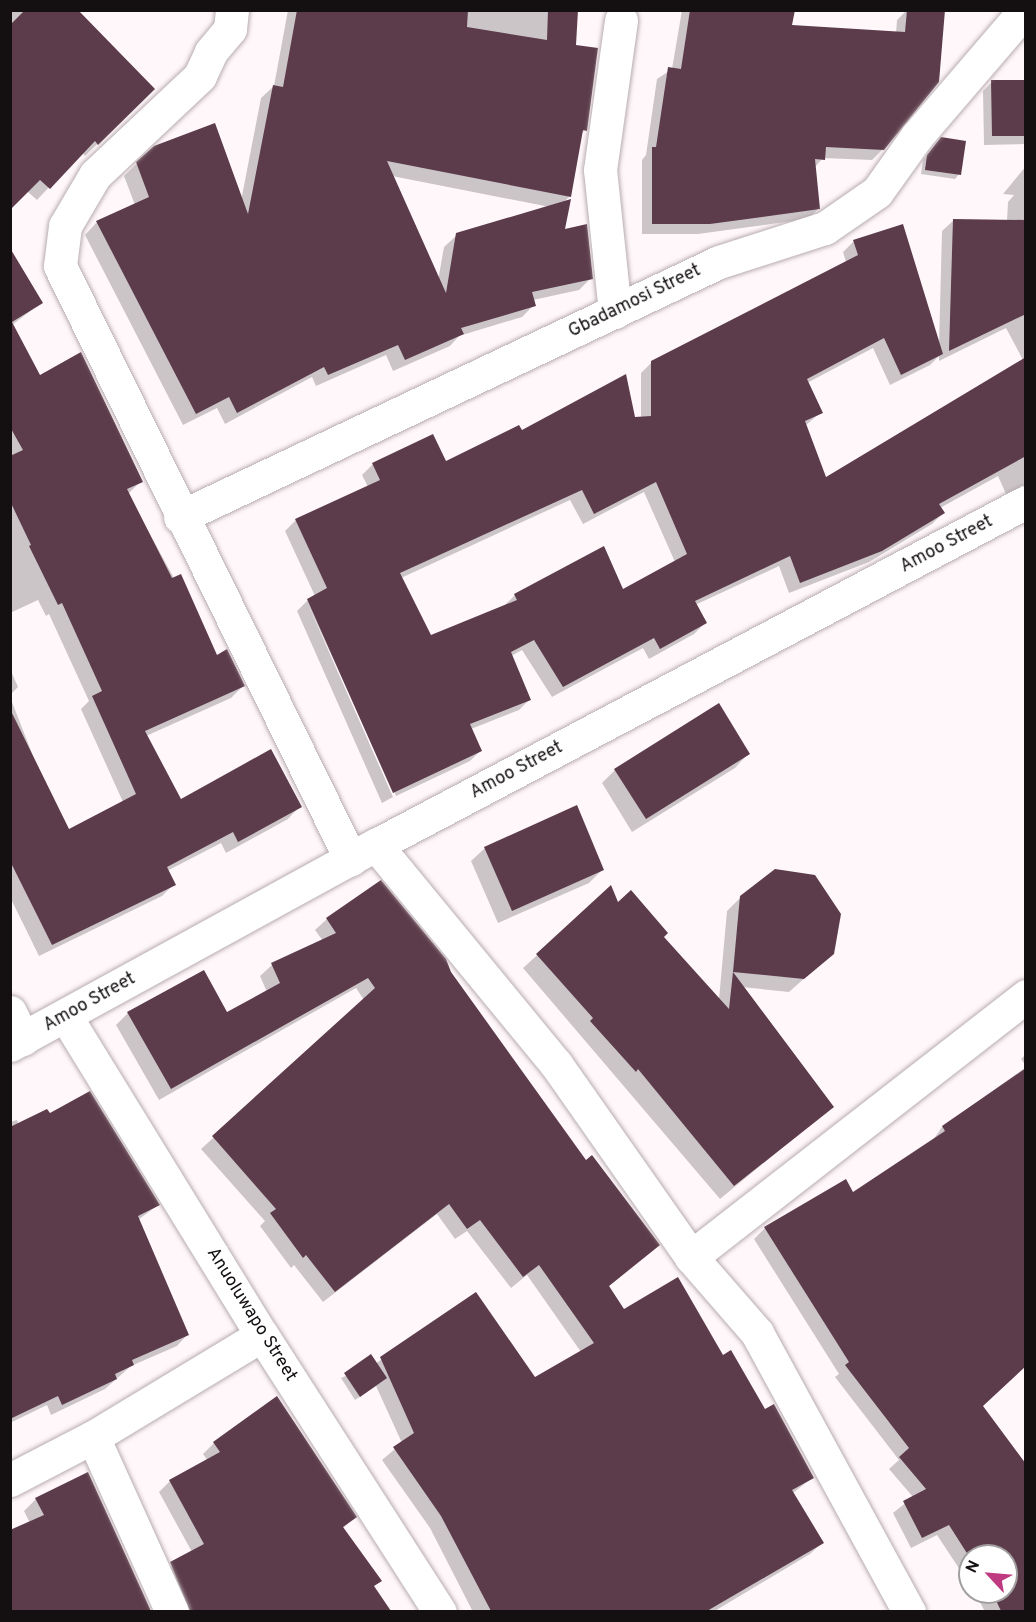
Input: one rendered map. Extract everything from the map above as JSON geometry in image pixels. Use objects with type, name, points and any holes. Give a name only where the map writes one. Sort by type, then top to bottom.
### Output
[{"type":"street","points":[[232,10],[230,29],[211,52],[201,76],[95,175],[65,226],[60,266],[180,517],[363,852],[556,1064],[691,1257],[757,1333],[909,1611]]},
{"type":"street","name":"Gbadamosi Street","points":[[180,517],[719,262],[825,228],[877,192],[917,136],[1024,18]]},
{"type":"street","points":[[615,312],[600,170],[621,20]]},
{"type":"street","name":"Amoo Street","points":[[15,1032],[66,1017],[363,852],[1021,514]]},
{"type":"street","points":[[691,1257],[1026,996]]},
{"type":"street","name":"Anuoluwapo Street","points":[[66,1017],[262,1335],[440,1611]]},
{"type":"street","points":[[10,1480],[93,1437],[262,1335]]},
{"type":"street","points":[[93,1437],[172,1611]]},
{"type":"building","points":[[25,10],[78,10],[155,89],[98,145],[95,141],[50,189],[40,180],[10,210],[10,25]]},
{"type":"building","points":[[297,10],[468,10],[467,27],[547,40],[548,10],[578,10],[576,45],[598,48],[587,131],[583,130],[571,197],[387,161],[446,293],[456,233],[571,199],[565,229],[587,224],[593,279],[532,292],[536,306],[461,328],[464,334],[405,360],[398,345],[328,375],[324,367],[237,413],[229,397],[196,414],[96,221],[149,197],[136,162],[154,146],[215,123],[248,214],[273,85],[283,87]]},
{"type":"building","points":[[690,10],[795,10],[792,25],[905,32],[907,10],[945,10],[939,82],[884,150],[826,147],[825,160],[815,159],[820,209],[710,224],[652,224],[652,147],[656,147],[668,67],[681,69]]},
{"type":"building","points":[[991,80],[1026,80],[1026,136],[992,136]]},
{"type":"building","points":[[941,137],[966,141],[961,175],[925,170],[927,155]]},
{"type":"building","points":[[953,219],[1026,220],[1026,314],[949,351]]},
{"type":"building","points":[[903,224],[943,354],[901,375],[884,338],[807,379],[823,413],[805,421],[826,477],[1026,357],[1026,456],[939,504],[945,513],[882,551],[800,583],[790,556],[695,601],[707,623],[660,649],[654,638],[563,687],[534,640],[511,652],[531,700],[470,724],[482,751],[393,793],[307,599],[327,588],[295,519],[380,480],[372,463],[433,434],[446,461],[519,425],[522,430],[626,374],[635,417],[651,416],[651,361],[858,255],[853,240]],"holes":[[[656,482],[687,554],[623,589],[604,546],[514,594],[517,600],[431,635],[400,573],[582,490],[594,514]]]},
{"type":"building","points":[[10,248],[43,303],[12,322],[40,375],[81,352],[143,482],[127,489],[172,578],[181,574],[217,655],[227,649],[245,686],[145,731],[181,799],[271,749],[302,807],[238,842],[233,832],[167,867],[176,885],[52,945],[10,861],[10,709],[69,829],[136,794],[92,696],[102,691],[62,603],[58,605],[29,546],[31,545],[10,501],[10,456],[23,450],[10,427]]},
{"type":"building","points":[[719,703],[750,754],[646,819],[614,769]]},
{"type":"building","points":[[577,805],[604,870],[512,911],[484,847]]},
{"type":"building","points":[[775,869],[815,875],[841,914],[834,954],[804,979],[733,972],[740,896]]},
{"type":"building","points":[[381,880],[446,959],[451,972],[586,1160],[592,1155],[660,1245],[609,1286],[624,1309],[678,1277],[723,1355],[731,1350],[765,1409],[774,1404],[814,1478],[792,1490],[824,1543],[707,1611],[491,1611],[441,1516],[393,1447],[414,1433],[380,1357],[476,1292],[535,1377],[594,1343],[539,1265],[523,1277],[480,1220],[467,1229],[449,1204],[335,1292],[306,1255],[303,1258],[270,1213],[276,1209],[212,1136],[375,988],[368,978],[171,1089],[127,1012],[204,970],[227,1012],[280,983],[271,963],[336,933],[326,918]]},
{"type":"building","points":[[611,885],[618,902],[631,890],[668,933],[664,937],[729,1009],[733,972],[834,1107],[734,1186],[638,1069],[636,1072],[590,1021],[593,1018],[536,954]]},
{"type":"building","points":[[1026,1068],[1026,1366],[983,1406],[1026,1464],[1026,1611],[1001,1611],[998,1604],[1018,1604],[1018,1544],[961,1544],[949,1525],[922,1538],[903,1501],[926,1489],[899,1457],[909,1448],[845,1365],[849,1362],[764,1227],[846,1179],[853,1192],[945,1131],[942,1126]]},
{"type":"building","points":[[90,1091],[160,1205],[138,1216],[189,1335],[132,1360],[134,1365],[115,1374],[117,1379],[62,1405],[58,1396],[10,1419],[10,1127],[47,1109],[50,1113]]},
{"type":"building","points":[[371,1354],[387,1378],[360,1397],[344,1373]]},
{"type":"building","points":[[277,1396],[357,1517],[343,1527],[382,1581],[374,1586],[391,1611],[190,1611],[170,1562],[204,1544],[169,1480],[220,1452],[213,1442]]},
{"type":"building","points":[[88,1472],[151,1611],[10,1611],[10,1530],[44,1515],[35,1498]]}]
